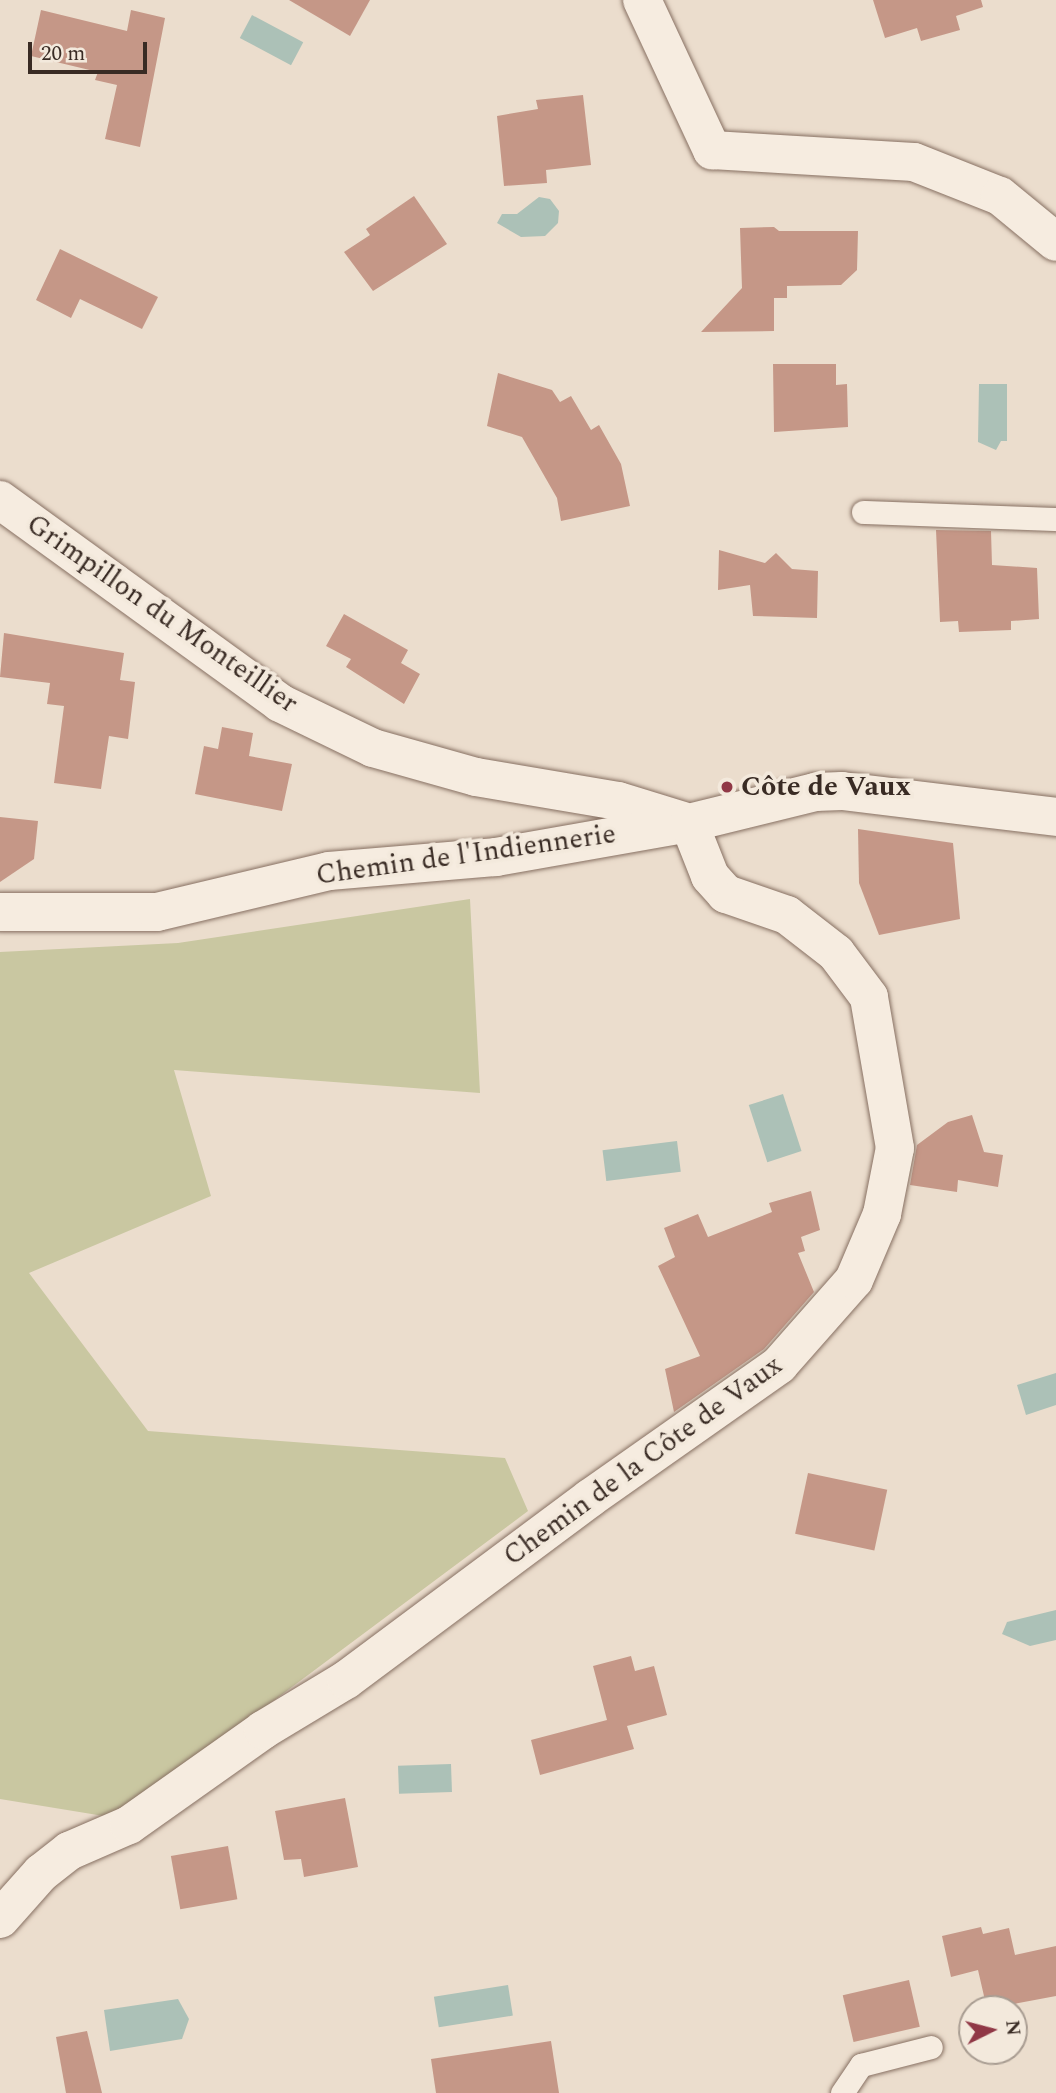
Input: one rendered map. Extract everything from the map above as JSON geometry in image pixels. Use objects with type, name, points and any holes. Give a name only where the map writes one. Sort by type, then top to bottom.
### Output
[{"type":"street","points":[[642,0],[712,150],[914,162],[1000,196],[1056,243]]},
{"type":"street","name":"Grimpillon du Monteillier","points":[[0,500],[280,703],[373,748],[476,777],[618,801],[689,823]]},
{"type":"street","name":"Chemin de l'Indiennerie","points":[[0,912],[157,912],[329,871],[496,857],[689,823],[815,792],[842,791],[1056,817]]},
{"type":"street","name":"Chemin de la Côte de Vaux","points":[[0,1919],[41,1873],[69,1851],[129,1825],[263,1730],[346,1680],[590,1497],[779,1366],[854,1280],[882,1214],[895,1148],[869,997],[836,953],[787,915],[726,894],[710,876],[689,823]]},
{"type":"lane","points":[[863,512],[1056,519]]},
{"type":"lane","points":[[842,2093],[841,2088],[861,2065],[931,2047]]},
{"type":"shaded area","points":[[252,15],[303,42],[291,65],[240,38]]},
{"type":"shaded area","points":[[539,197],[550,199],[559,211],[558,223],[545,236],[521,237],[497,223],[502,214],[517,214]]},
{"type":"shaded area","points":[[979,384],[1007,384],[1007,441],[1001,441],[996,450],[978,442]]},
{"type":"shaded area","points":[[470,899],[480,1093],[174,1070],[211,1196],[29,1273],[148,1431],[505,1458],[528,1511],[116,1818],[0,1799],[0,952],[178,943]]},
{"type":"shaded area","points":[[783,1094],[802,1151],[767,1162],[749,1105]]},
{"type":"shaded area","points":[[677,1141],[681,1172],[606,1181],[603,1150]]},
{"type":"shaded area","points":[[1056,1373],[1056,1405],[1026,1415],[1017,1385]]},
{"type":"shaded area","points":[[1056,1610],[1056,1640],[1030,1646],[1002,1634],[1007,1622]]},
{"type":"shaded area","points":[[451,1764],[452,1792],[399,1794],[398,1766]]},
{"type":"shaded area","points":[[508,1985],[513,2016],[439,2027],[434,1997]]},
{"type":"shaded area","points":[[178,1999],[189,2019],[182,2039],[110,2051],[104,2010]]},
{"type":"building","points":[[289,0],[370,0],[350,36]]},
{"type":"building","points":[[873,0],[981,0],[983,7],[956,16],[960,30],[921,41],[917,28],[885,38]]},
{"type":"building","points":[[41,10],[127,31],[131,10],[165,18],[140,147],[105,139],[117,85],[95,80],[98,72],[31,56]]},
{"type":"building","points":[[583,95],[591,165],[546,170],[547,183],[504,186],[497,116],[538,109],[536,100]]},
{"type":"building","points":[[414,196],[447,244],[373,291],[344,252],[370,235],[366,229]]},
{"type":"building","points":[[774,227],[779,231],[858,231],[857,270],[841,285],[787,286],[787,298],[774,298],[774,331],[701,332],[742,288],[740,228]]},
{"type":"building","points":[[60,249],[158,297],[142,329],[80,299],[71,318],[36,300]]},
{"type":"building","points":[[773,364],[836,364],[836,385],[847,384],[848,427],[774,432]]},
{"type":"building","points":[[498,373],[552,390],[560,402],[571,396],[591,430],[599,425],[621,464],[630,506],[561,521],[557,498],[522,437],[487,426]]},
{"type":"building","points":[[936,530],[991,531],[992,565],[1037,568],[1039,619],[1011,621],[1011,630],[959,632],[958,621],[940,622]]},
{"type":"building","points":[[719,550],[765,563],[776,553],[792,569],[818,571],[817,618],[753,616],[750,585],[718,590]]},
{"type":"building","points":[[344,614],[408,650],[401,663],[420,674],[404,704],[346,667],[351,659],[326,646]]},
{"type":"building","points":[[4,633],[124,653],[120,680],[135,682],[128,739],[109,736],[101,789],[54,783],[64,706],[47,704],[50,683],[0,677]]},
{"type":"building","points":[[222,727],[253,733],[249,756],[292,764],[282,811],[195,794],[204,746],[218,749]]},
{"type":"building","points":[[0,817],[38,821],[34,859],[0,882]]},
{"type":"building","points":[[858,829],[953,843],[960,919],[879,935],[859,883]]},
{"type":"building","points":[[972,1115],[984,1152],[1003,1155],[998,1187],[958,1180],[957,1192],[910,1185],[917,1145],[948,1122]]},
{"type":"building","points":[[811,1191],[820,1230],[801,1237],[805,1251],[798,1253],[814,1292],[764,1349],[674,1412],[665,1369],[700,1356],[658,1266],[675,1257],[664,1228],[698,1214],[708,1237],[772,1212],[769,1203]]},
{"type":"building","points":[[808,1473],[887,1490],[874,1550],[795,1534]]},
{"type":"building","points":[[631,1656],[635,1671],[654,1666],[667,1715],[627,1726],[634,1749],[540,1775],[531,1740],[607,1720],[593,1666]]},
{"type":"building","points":[[345,1798],[358,1867],[304,1877],[301,1859],[284,1860],[275,1811]]},
{"type":"building","points":[[228,1846],[237,1899],[180,1909],[171,1856]]},
{"type":"building","points":[[981,1927],[983,1934],[1009,1928],[1015,1955],[1056,1946],[1056,1996],[1028,2001],[1028,1995],[984,1995],[978,1970],[951,1977],[942,1936]]},
{"type":"building","points":[[909,1980],[920,2027],[854,2042],[843,1995]]},
{"type":"building","points":[[87,2031],[102,2093],[66,2093],[56,2037]]},
{"type":"building","points":[[551,2041],[559,2093],[436,2093],[431,2059]]},
{"type":"place","name":"Côte de Vaux","points":[[727,787]]}]
